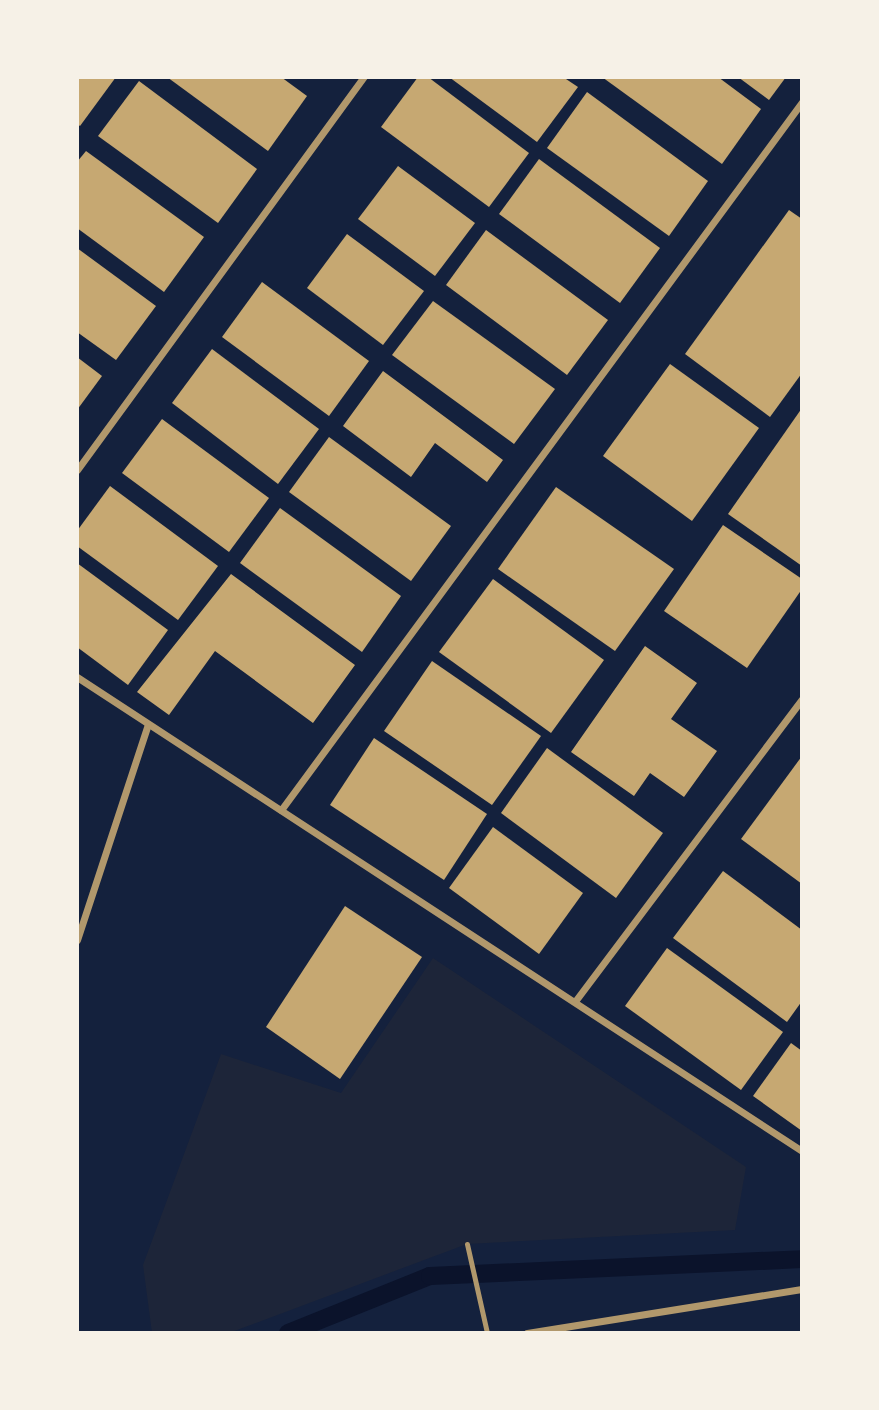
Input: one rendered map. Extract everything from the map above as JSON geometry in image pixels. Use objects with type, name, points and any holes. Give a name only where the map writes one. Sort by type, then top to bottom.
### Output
[{"type":"street","points":[[77,470],[363,77]]},
{"type":"street","points":[[281,810],[802,102]]},
{"type":"street","points":[[77,677],[576,1000],[802,1151]]},
{"type":"street","points":[[576,1000],[802,698]]},
{"type":"street","points":[[77,940],[148,724]]},
{"type":"street","points":[[527,1333],[802,1289]]},
{"type":"lane","points":[[467,1244],[487,1333]]},
{"type":"shaded area","points":[[433,958],[746,1167],[735,1230],[467,1244],[229,1333],[152,1333],[143,1265],[221,1054],[341,1093]]},
{"type":"building","points":[[77,77],[116,77],[80,126],[77,124]]},
{"type":"building","points":[[167,77],[281,77],[307,96],[268,151]]},
{"type":"building","points":[[418,77],[428,77],[529,153],[489,207],[381,127]]},
{"type":"building","points":[[449,77],[563,77],[578,87],[537,142]]},
{"type":"building","points":[[602,77],[718,77],[761,109],[722,164]]},
{"type":"building","points":[[738,77],[786,77],[769,100]]},
{"type":"building","points":[[139,81],[257,169],[218,223],[98,136]]},
{"type":"building","points":[[587,92],[708,181],[669,236],[547,148]]},
{"type":"building","points":[[86,151],[204,237],[164,292],[77,228],[77,162]]},
{"type":"building","points":[[539,159],[660,248],[620,303],[499,214]]},
{"type":"building","points":[[398,166],[475,223],[435,276],[358,219]]},
{"type":"building","points":[[789,210],[802,219],[802,373],[770,417],[685,354]]},
{"type":"building","points":[[486,230],[608,320],[567,375],[446,285]]},
{"type":"building","points":[[347,234],[424,291],[383,345],[307,288]]},
{"type":"building","points":[[77,248],[156,306],[116,360],[77,332]]},
{"type":"building","points":[[262,282],[369,361],[329,416],[222,337]]},
{"type":"building","points":[[433,301],[555,389],[514,444],[392,355]]},
{"type":"building","points":[[212,349],[319,429],[278,484],[172,403]]},
{"type":"building","points":[[77,357],[102,376],[77,410]]},
{"type":"building","points":[[670,364],[759,428],[692,521],[603,456]]},
{"type":"building","points":[[383,371],[503,460],[487,482],[435,443],[411,477],[343,426]]},
{"type":"building","points":[[802,408],[802,566],[728,514]]},
{"type":"building","points":[[162,419],[269,498],[229,552],[122,473]]},
{"type":"building","points":[[329,437],[451,526],[411,581],[289,492]]},
{"type":"building","points":[[110,486],[218,566],[178,620],[77,546],[77,531]]},
{"type":"building","points":[[556,487],[674,569],[615,651],[498,569]]},
{"type":"building","points":[[280,508],[401,596],[362,652],[240,563]]},
{"type":"building","points":[[723,525],[802,579],[802,589],[747,668],[664,611]]},
{"type":"building","points":[[77,563],[168,630],[128,685],[77,647]]},
{"type":"building","points":[[231,574],[355,665],[313,723],[215,651],[169,715],[137,692]]},
{"type":"building","points":[[493,579],[604,660],[551,733],[439,652]]},
{"type":"building","points":[[645,646],[697,683],[671,719],[717,751],[684,797],[650,773],[634,796],[571,752]]},
{"type":"building","points":[[432,661],[541,736],[492,805],[384,731]]},
{"type":"building","points":[[374,738],[487,814],[444,880],[330,805]]},
{"type":"building","points":[[547,748],[663,833],[616,898],[501,813]]},
{"type":"building","points":[[802,756],[802,884],[741,839]]},
{"type":"building","points":[[493,827],[583,893],[539,954],[449,888]]},
{"type":"building","points":[[723,871],[802,930],[802,1001],[787,1022],[673,938]]},
{"type":"building","points":[[345,906],[422,957],[340,1079],[266,1027]]},
{"type":"building","points":[[667,948],[783,1032],[741,1090],[625,1006]]},
{"type":"building","points":[[791,1043],[802,1051],[802,1131],[753,1096]]},
{"type":"waterway","points":[[288,1333],[430,1276],[802,1259]]}]
